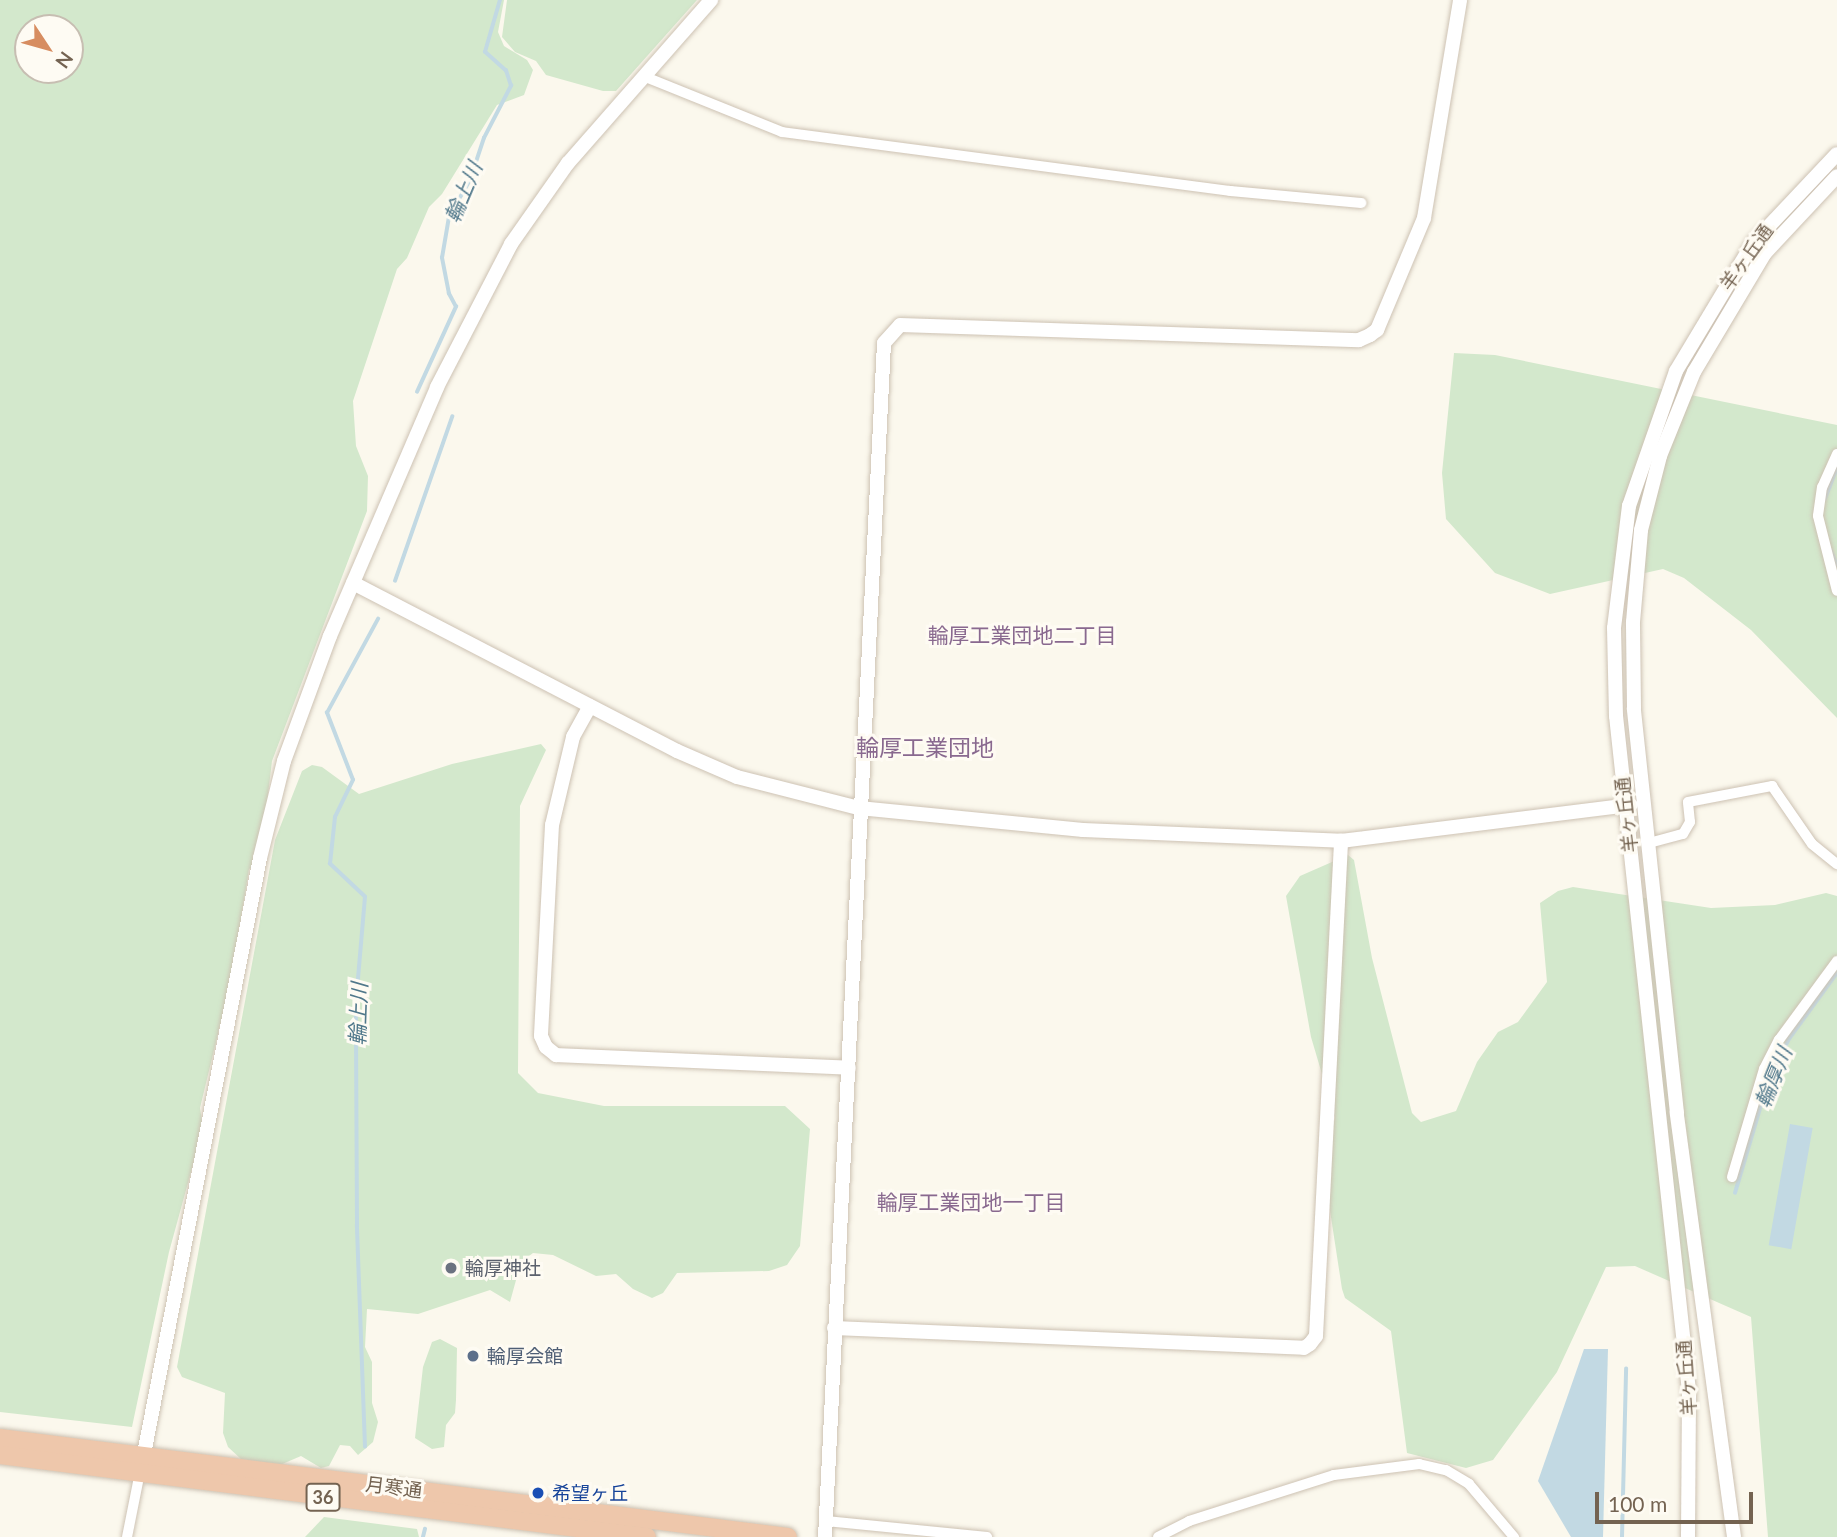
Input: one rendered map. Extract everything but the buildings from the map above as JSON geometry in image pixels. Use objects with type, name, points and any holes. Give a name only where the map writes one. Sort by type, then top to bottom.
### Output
[{"type":"highway","name":"月寒通","points":[[0,1438],[142,1464],[650,1532],[788,1537]]},
{"type":"highway","name":"月寒通","points":[[0,1455],[142,1464]]},
{"type":"street","points":[[127,1537],[260,858],[284,761],[354,583],[437,387],[505,254],[568,163],[711,0]]},
{"type":"street","points":[[825,1537],[884,343],[890,331],[900,325],[1359,340],[1370,335],[1408,261],[1424,218],[1460,0]]},
{"type":"street","points":[[643,76],[782,132],[1230,191],[1361,203]]},
{"type":"street","name":"羊ヶ丘通","points":[[1688,1537],[1689,1391],[1625,806],[1614,628],[1629,506],[1643,457],[1676,371],[1731,276],[1782,208],[1837,154]]},
{"type":"street","name":"羊ヶ丘通","points":[[1734,1537],[1697,1280],[1634,708],[1632,633],[1641,530],[1660,456],[1694,372],[1739,292],[1765,253],[1837,176]]},
{"type":"street","points":[[1837,454],[1822,487],[1818,516],[1837,591]]},
{"type":"street","points":[[354,583],[590,706],[737,777],[859,808],[1110,832],[1341,841],[1645,803]]},
{"type":"street","points":[[590,706],[573,737],[552,825],[541,1036],[546,1047],[556,1055],[849,1068]]},
{"type":"street","points":[[1649,843],[1683,834],[1690,822],[1688,802],[1772,786],[1812,844],[1837,864]]},
{"type":"street","points":[[834,1328],[1304,1348],[1310,1344],[1316,1336],[1341,841]]},
{"type":"street","points":[[1732,1177],[1764,1069],[1779,1040],[1837,961]]},
{"type":"street","points":[[1158,1537],[1189,1521],[1334,1475],[1419,1464],[1446,1470],[1469,1484],[1514,1537]]},
{"type":"street","points":[[826,1521],[987,1537]]},
{"type":"green space","points":[[0,0],[504,0],[498,32],[504,46],[527,60],[533,70],[524,95],[497,105],[442,194],[429,207],[407,258],[397,269],[353,401],[356,446],[368,476],[367,511],[272,761],[264,828],[253,867],[249,869],[231,980],[200,1108],[203,1128],[169,1252],[132,1427],[0,1412]]},
{"type":"green space","points":[[507,0],[697,0],[616,91],[603,91],[546,75],[536,61],[515,52],[502,37]]},
{"type":"green space","points":[[1454,353],[1495,355],[1837,425],[1837,718],[1751,630],[1684,578],[1663,569],[1550,594],[1495,573],[1446,519],[1442,473]]},
{"type":"green space","points":[[541,744],[546,750],[520,806],[518,1073],[538,1093],[604,1106],[785,1106],[810,1129],[800,1246],[787,1265],[769,1271],[677,1273],[663,1293],[652,1298],[633,1289],[616,1274],[596,1276],[553,1255],[533,1253],[521,1262],[510,1302],[490,1290],[418,1314],[367,1309],[365,1347],[372,1362],[372,1403],[378,1422],[373,1442],[358,1455],[350,1446],[340,1445],[329,1466],[321,1468],[301,1456],[280,1465],[241,1459],[228,1447],[223,1433],[225,1393],[182,1377],[177,1367],[275,840],[302,771],[312,765],[322,767],[359,794],[452,764]]},
{"type":"green space","points":[[1348,855],[1354,860],[1372,958],[1412,1113],[1421,1122],[1456,1111],[1477,1062],[1498,1032],[1518,1022],[1547,982],[1540,903],[1558,891],[1573,887],[1711,908],[1775,905],[1826,893],[1837,896],[1837,1537],[1768,1537],[1751,1317],[1635,1266],[1606,1267],[1557,1372],[1493,1460],[1466,1468],[1407,1453],[1391,1331],[1345,1298],[1342,1289],[1323,1165],[1335,1118],[1311,1037],[1286,896],[1300,876]]},
{"type":"green space","points":[[440,1339],[457,1348],[456,1400],[455,1413],[446,1425],[444,1447],[432,1449],[415,1438],[423,1367],[432,1342]]},
{"type":"green space","points":[[324,1517],[417,1529],[419,1537],[305,1537]]},
{"type":"water","points":[[1790,1124],[1813,1128],[1791,1249],[1769,1245]]},
{"type":"water","points":[[1584,1349],[1608,1349],[1603,1537],[1571,1537],[1538,1481]]},
{"type":"waterway","name":"輪上川","points":[[417,392],[456,307],[449,294],[442,258],[449,217],[470,180],[484,138],[511,86],[506,71],[485,52],[500,0]]},
{"type":"waterway","name":"輪上川","points":[[395,581],[452,417]]},
{"type":"waterway","name":"輪厚川","points":[[1825,499],[1837,468]]},
{"type":"waterway","name":"輪厚川","points":[[1831,550],[1837,565]]},
{"type":"waterway","name":"輪上川","points":[[365,1447],[357,1225],[356,1002],[365,897],[330,864],[335,817],[353,780],[327,713],[378,619]]},
{"type":"waterway","name":"輪厚川","points":[[1735,1193],[1769,1078],[1789,1039],[1837,973]]},
{"type":"waterway","name":"輪厚川","points":[[1622,1537],[1626,1369]]},
{"type":"waterway","name":"輪上川","points":[[423,1537],[425,1529]]},
{"type":"place","name":"輪厚神社","points":[[451,1268]]},
{"type":"place","name":"輪厚会館","points":[[473,1356]]},
{"type":"place","name":"希望ヶ丘","points":[[538,1493]]},
{"type":"district","name":"輪厚工業団地二丁目","points":[[1022,635]]},
{"type":"district","name":"輪厚工業団地","points":[[925,747]]},
{"type":"district","name":"輪厚工業団地一丁目","points":[[971,1202]]}]
